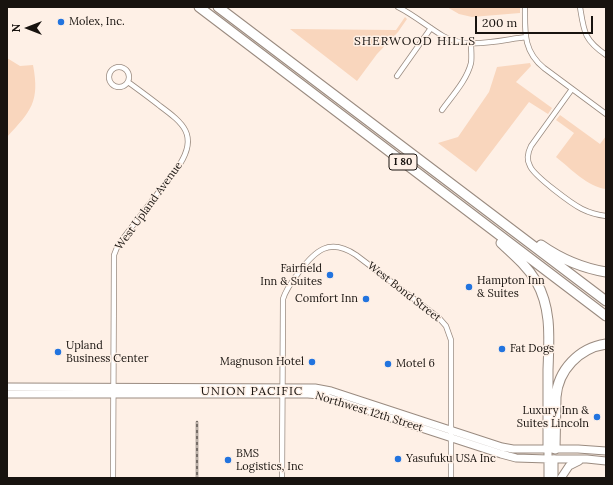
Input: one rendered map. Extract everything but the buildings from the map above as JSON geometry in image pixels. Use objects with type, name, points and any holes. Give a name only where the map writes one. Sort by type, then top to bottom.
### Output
[{"type":"highway","name":"I 80","points":[[199,7],[606,316]]},
{"type":"highway","name":"I 80","points":[[218,7],[606,301]]},
{"type":"highway","points":[[455,187],[559,257],[589,269],[606,272]]},
{"type":"highway","points":[[449,197],[517,258],[530,273],[541,291],[549,322],[551,454]]},
{"type":"highway","points":[[551,454],[558,384],[568,366],[580,354],[592,348],[606,344]]},
{"type":"main road","name":"Northwest 12th Street","points":[[7,387],[113,391]]},
{"type":"main road","name":"Northwest 12th Street","points":[[7,394],[113,391],[282,391],[321,389],[450,434],[507,448],[606,461]]},
{"type":"main road","name":"Northwest 12th Street","points":[[551,454],[606,451]]},
{"type":"main road","points":[[548,478],[551,454]]},
{"type":"main road","points":[[551,454],[554,478]]},
{"type":"main road","points":[[561,478],[566,468],[571,464],[587,459]]},
{"type":"street","points":[[398,7],[450,40],[471,43],[526,37]]},
{"type":"street","points":[[525,7],[526,37],[529,50],[536,61],[606,114]]},
{"type":"street","points":[[580,7],[587,38],[591,44],[606,55]]},
{"type":"street","points":[[397,76],[431,28]]},
{"type":"street","points":[[442,110],[464,79],[469,69],[471,43]]},
{"type":"street","points":[[118,66],[124,68],[129,73],[128,82],[122,86],[115,86],[108,78],[110,71],[118,66]]},
{"type":"street","name":"West Upland Avenue","points":[[113,478],[114,260],[116,250],[180,164],[186,154],[188,144],[186,132],[180,122],[128,82]]},
{"type":"street","points":[[572,89],[531,146],[528,153],[529,165],[535,174],[577,206],[590,212],[606,216]]},
{"type":"street","name":"West Bond Street","points":[[282,391],[282,299],[286,289],[315,253],[324,248],[340,247],[350,251],[444,323],[448,331],[451,340],[450,478]]},
{"type":"street","points":[[282,391],[282,478]]},
{"type":"shaded area","points":[[447,7],[520,7],[520,13],[472,17],[459,14]]},
{"type":"shaded area","points":[[405,17],[407,19],[398,32],[377,54],[357,81],[290,29],[396,30]]},
{"type":"shaded area","points":[[7,58],[20,66],[33,65],[35,88],[32,105],[28,113],[7,137]]},
{"type":"shaded area","points":[[530,63],[531,66],[516,82],[552,108],[548,114],[529,102],[476,172],[438,143],[458,137],[489,92],[497,67]]},
{"type":"shaded area","points":[[560,115],[600,144],[606,136],[606,189],[599,188],[586,181],[556,157],[574,133],[556,120]]},
{"type":"railway","points":[[197,422],[197,478]]},
{"type":"place","name":"Molex, Inc.","points":[[61,22]]},
{"type":"place","name":"Fairfield Inn & Suites","points":[[330,275]]},
{"type":"place","name":"Hampton Inn & Suites","points":[[469,287]]},
{"type":"place","name":"Comfort Inn","points":[[366,299]]},
{"type":"place","name":"Fat Dogs","points":[[502,349]]},
{"type":"place","name":"Upland Business Center","points":[[58,352]]},
{"type":"place","name":"Magnuson Hotel","points":[[312,362]]},
{"type":"place","name":"Motel 6","points":[[388,364]]},
{"type":"place","name":"Luxury Inn & Suites Lincoln","points":[[597,417]]},
{"type":"place","name":"Yasufuku USA Inc","points":[[398,459]]},
{"type":"place","name":"BMS Logistics, Inc","points":[[228,460]]},
{"type":"district","name":"SHERWOOD HILLS","points":[[415,42]]},
{"type":"district","name":"UNION PACIFIC","points":[[252,392]]}]
